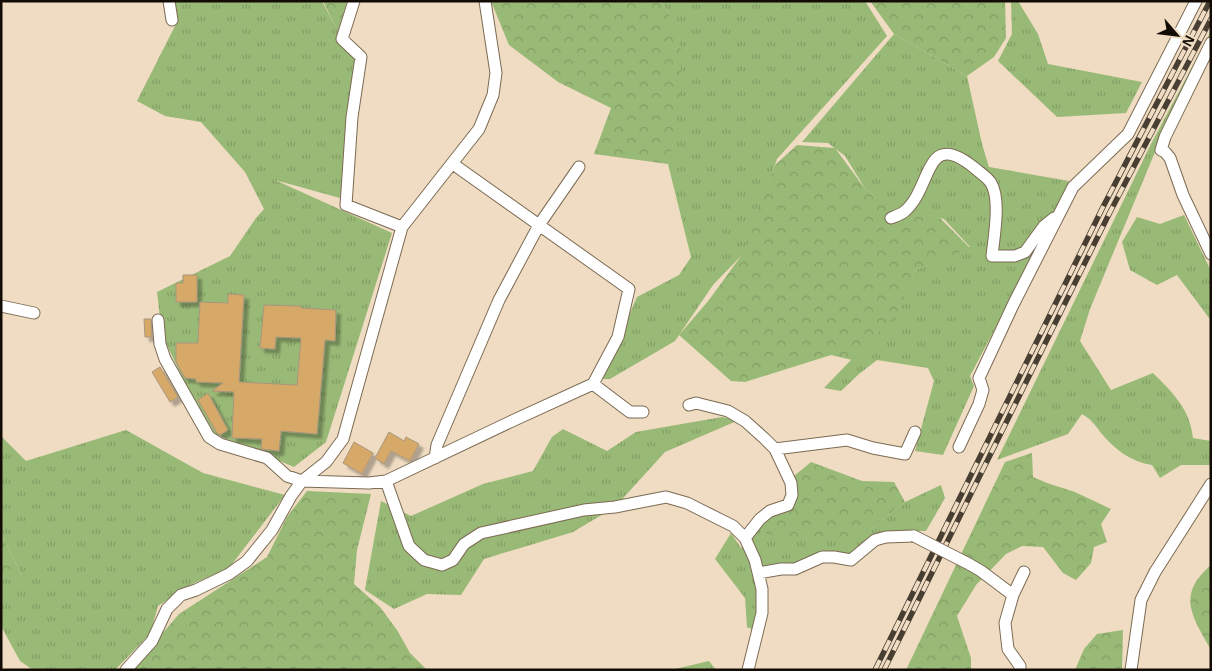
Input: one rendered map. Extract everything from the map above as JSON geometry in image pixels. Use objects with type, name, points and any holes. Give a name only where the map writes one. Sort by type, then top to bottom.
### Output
[{"type":"street","points":[[169,1],[172,20]]},
{"type":"street","points":[[354,1],[342,39],[361,57],[352,117],[346,205],[402,227]]},
{"type":"street","points":[[126,670],[152,640],[167,609],[181,595],[229,574],[247,561],[272,530],[291,496],[302,481],[326,462],[343,439],[402,227],[479,129],[493,94],[496,73],[484,1]]},
{"type":"street","points":[[958,447],[979,404],[983,390],[979,378],[1012,305],[1072,187],[1128,134],[1196,1]]},
{"type":"street","points":[[1211,43],[1165,137],[1161,150],[1170,158],[1183,195],[1211,254]]},
{"type":"street","points":[[891,218],[904,212],[913,202],[929,168],[937,157],[949,153],[964,159],[992,185],[996,197],[992,256],[1015,256],[1025,252],[1044,226],[1058,216]]},
{"type":"street","points":[[158,320],[160,344],[165,358],[209,437],[220,444],[267,458],[287,476],[302,481],[369,483],[386,481],[593,384],[618,337],[629,289],[453,164]]},
{"type":"street","points":[[435,458],[438,446],[499,300],[539,225],[579,167]]},
{"type":"street","points":[[1,306],[34,313]]},
{"type":"street","points":[[593,384],[630,412],[643,412]]},
{"type":"street","points":[[689,404],[696,403],[728,411],[745,421],[775,450],[791,483],[792,495],[788,505],[770,511],[760,519],[745,538]]},
{"type":"street","points":[[775,450],[817,442],[847,440],[873,448],[905,454],[915,432]]},
{"type":"street","points":[[386,481],[409,546],[424,560],[442,564],[453,560],[464,544],[481,533],[584,510],[615,507],[666,496],[733,526],[745,538],[755,560],[762,589],[762,612],[748,670]]},
{"type":"street","points":[[1131,670],[1141,600],[1155,572],[1211,484]]},
{"type":"street","points":[[758,573],[794,569],[822,557],[834,556],[851,560],[875,540],[886,537],[914,536],[981,571],[1013,595]]},
{"type":"street","points":[[1020,670],[1020,666],[1008,649],[1005,623],[1013,595],[1024,572]]},
{"type":"green space","points":[[167,1],[322,1],[342,39],[361,57],[340,198],[275,180],[392,233],[326,442],[294,467],[215,434],[189,391],[162,335],[157,292],[230,256],[264,209],[245,172],[201,122],[165,116],[137,101],[175,26]]},
{"type":"green space","points":[[323,1],[347,1],[338,32]]},
{"type":"green space","points":[[491,1],[660,1],[667,10],[681,50],[681,110],[668,164],[594,154],[611,108],[558,82],[509,45]]},
{"type":"green space","points":[[660,1],[865,1],[887,36],[777,159],[746,248],[741,256],[713,285],[675,341],[610,379],[601,379],[637,297],[679,275],[691,257],[668,164],[681,85],[667,10]]},
{"type":"green space","points":[[870,1],[1005,1],[1006,38],[994,57],[967,76],[894,34]]},
{"type":"green space","points":[[1011,1],[1018,1],[1038,34],[1048,64],[1142,82],[1126,113],[1057,117],[998,61],[1012,34]]},
{"type":"green space","points":[[1211,31],[1211,39],[1160,140],[1090,309],[1080,341],[1111,390],[1153,373],[1174,395],[1184,410],[1193,438],[1211,441],[1211,465],[1181,465],[1160,478],[1152,465],[1137,461],[1124,454],[1101,433],[1093,422],[1082,414],[1068,434],[997,460],[1151,144]]},
{"type":"green space","points":[[894,34],[967,76],[989,167],[1069,181],[1037,249],[970,376],[974,386],[943,455],[915,451],[934,381],[928,368],[877,360],[841,391],[824,388],[898,311],[915,270],[970,247],[944,219],[890,206],[866,190],[845,156],[828,143],[802,142]]},
{"type":"green space","points":[[797,145],[835,148],[866,190],[885,202],[940,218],[970,248],[915,270],[899,311],[852,360],[831,355],[745,382],[731,381],[679,335],[709,300],[741,256],[775,165]]},
{"type":"green space","points":[[1184,215],[1211,271],[1211,317],[1209,318],[1177,275],[1157,285],[1130,270],[1122,242],[1137,217],[1160,224]]},
{"type":"green space","points":[[722,417],[739,420],[665,452],[615,507],[573,532],[484,559],[461,595],[427,594],[394,609],[365,590],[381,501],[411,516],[483,484],[533,471],[552,437],[563,429],[607,451],[636,432]]},
{"type":"green space","points":[[126,430],[203,473],[285,495],[229,568],[192,584],[158,606],[150,634],[115,670],[33,670],[20,661],[1,626],[1,576],[22,576],[1,533],[1,436],[26,461]]},
{"type":"green space","points":[[1032,453],[1033,477],[1075,492],[1111,509],[1101,524],[1107,542],[1094,547],[1091,563],[1076,580],[1063,573],[1043,547],[1022,546],[1006,554],[976,585],[957,616],[971,658],[971,670],[906,670],[1005,462]]},
{"type":"green space","points":[[811,462],[862,481],[894,482],[905,502],[870,529],[842,542],[767,534],[759,529],[771,513],[795,504],[794,476]]},
{"type":"green space","points":[[941,485],[945,498],[926,531],[885,531],[870,538],[850,554],[820,551],[800,564],[754,568],[759,611],[754,630],[747,627],[745,598],[715,559],[731,533],[741,548],[759,529],[870,529],[905,502]]},
{"type":"green space","points":[[307,491],[371,494],[357,550],[354,584],[380,607],[397,630],[410,653],[427,670],[131,670],[179,614],[267,557],[287,517]]},
{"type":"green space","points":[[1,533],[22,576],[1,576]]},
{"type":"green space","points":[[1211,565],[1211,650],[1193,616],[1191,596],[1200,576]]},
{"type":"green space","points":[[1123,630],[1122,670],[1075,670],[1084,649],[1097,634]]},
{"type":"green space","points":[[709,661],[716,670],[671,670]]},
{"type":"building","points":[[183,275],[197,275],[197,302],[176,302],[176,283],[183,283]]},
{"type":"building","points":[[228,294],[244,295],[239,382],[297,385],[301,338],[276,337],[275,349],[260,348],[264,305],[301,306],[301,308],[336,310],[335,341],[325,340],[317,434],[281,431],[279,451],[261,449],[262,439],[232,438],[234,392],[212,391],[223,383],[196,382],[196,379],[185,378],[176,362],[176,343],[198,343],[200,302],[228,303]]},
{"type":"building","points":[[144,319],[151,319],[152,337],[145,337]]},
{"type":"building","points":[[160,367],[178,397],[170,402],[152,372]]},
{"type":"building","points":[[208,393],[228,430],[220,435],[198,400]]},
{"type":"building","points":[[389,432],[404,441],[406,437],[419,444],[410,461],[391,451],[384,464],[375,458]]},
{"type":"building","points":[[354,442],[373,453],[362,474],[343,463]]},
{"type":"railway","points":[[875,670],[1103,207],[1210,1]]},
{"type":"railway","points":[[884,670],[1109,214],[1211,19]]}]
